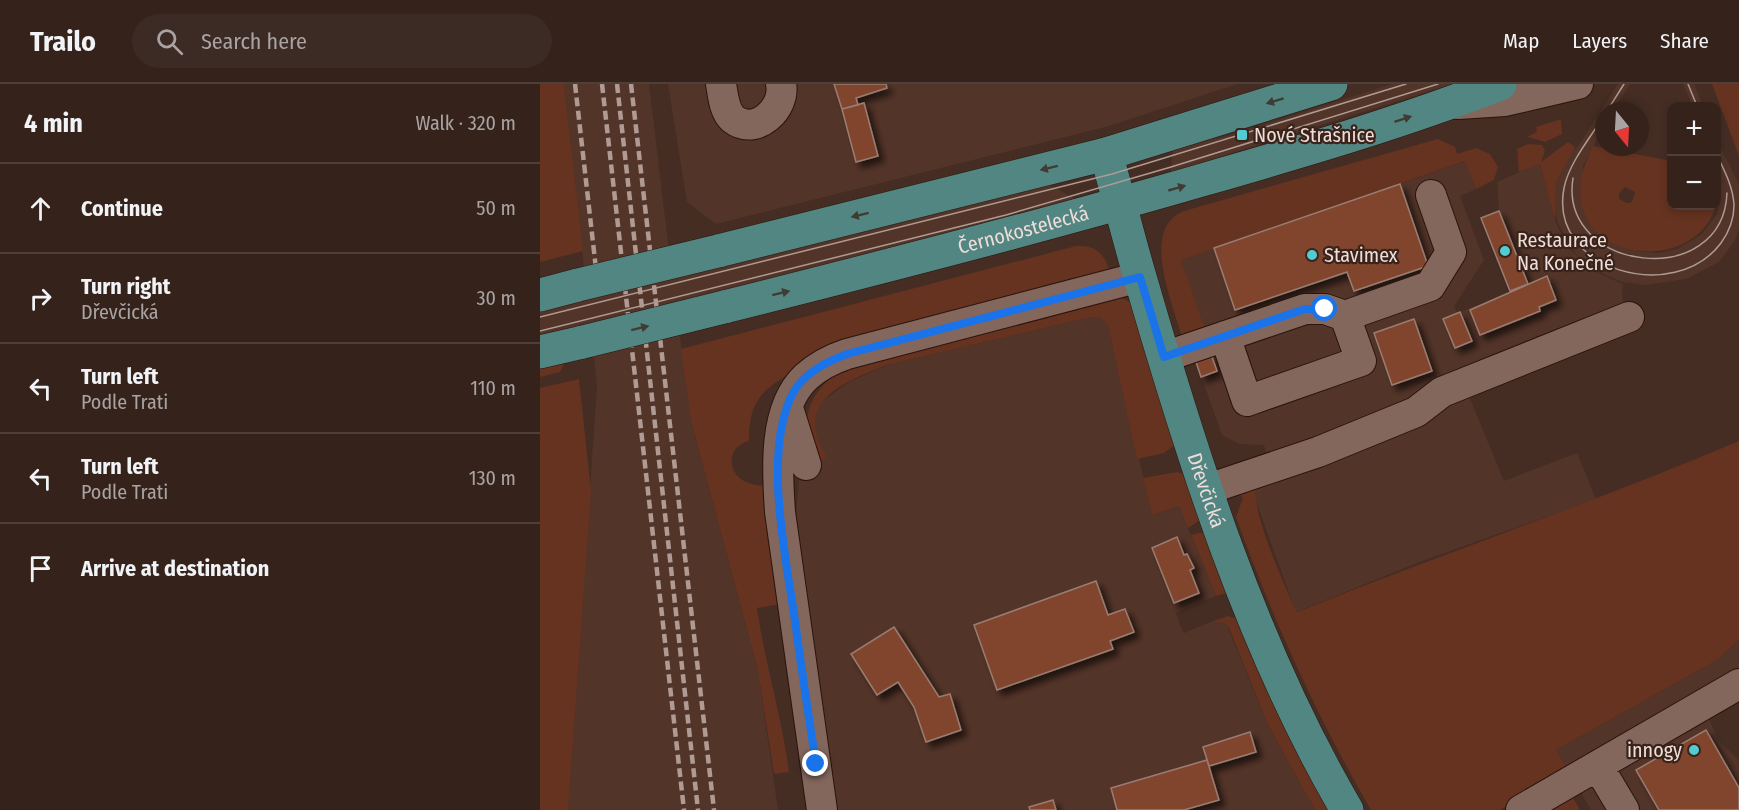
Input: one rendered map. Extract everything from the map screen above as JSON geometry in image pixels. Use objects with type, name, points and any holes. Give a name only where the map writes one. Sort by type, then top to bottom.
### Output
[{"type":"main road","points":[[540,295],[1106,154],[1331,84]]},
{"type":"main road","name":"Černokostelecká","points":[[540,352],[724,307],[1120,204],[1347,137],[1449,104],[1500,84]]},
{"type":"main road","name":"Dřevčická","points":[[1106,154],[1164,357],[1245,597],[1284,689],[1347,810]]},
{"type":"street","points":[[721,84],[725,106],[732,118],[743,124],[758,122],[771,116],[780,104],[781,84]]},
{"type":"street","points":[[1449,104],[1505,101],[1578,84]]},
{"type":"street","points":[[1164,357],[1305,309],[1325,309],[1345,316],[1430,286],[1452,252],[1431,195]]},
{"type":"street","points":[[822,810],[780,512],[780,456],[788,405],[806,376],[821,365],[847,354],[1140,277]]},
{"type":"street","points":[[1225,336],[1247,401],[1361,361],[1345,316]]},
{"type":"street","points":[[1208,489],[1318,452],[1416,412],[1442,392],[1629,317]]},
{"type":"street","points":[[788,405],[806,465]]},
{"type":"street","points":[[1521,810],[1739,684]]},
{"type":"street","points":[[1598,766],[1624,810]]},
{"type":"shaded area","points":[[540,84],[564,84],[583,251],[540,262]]},
{"type":"shaded area","points":[[564,84],[649,84],[672,276],[1046,183],[1081,202],[676,306],[691,421],[758,671],[778,810],[568,810],[597,387],[591,327],[540,339],[540,307],[587,296]]},
{"type":"shaded area","points":[[668,84],[1237,84],[1109,126],[716,224],[687,202]]},
{"type":"shaded area","points":[[1392,84],[1470,84],[1445,93],[1443,87],[1232,153],[1170,176],[1173,148],[1227,136]]},
{"type":"shaded area","points":[[1618,84],[1630,84],[1619,102],[1607,102]]},
{"type":"shaded area","points":[[1683,84],[1694,84],[1701,102],[1691,102]]},
{"type":"shaded area","points":[[1712,84],[1739,84],[1739,156],[1721,108],[1721,102],[1719,102]]},
{"type":"shaded area","points":[[1561,119],[1562,134],[1545,142],[1527,137],[1537,132],[1536,127]]},
{"type":"shaded area","points":[[1595,120],[1595,143],[1583,166],[1589,217],[1605,236],[1637,251],[1658,253],[1677,249],[1701,235],[1718,210],[1721,210],[1721,148],[1739,185],[1739,229],[1734,242],[1719,262],[1686,279],[1646,285],[1623,282],[1603,274],[1576,254],[1558,224],[1553,203],[1556,182],[1565,160],[1581,142]]},
{"type":"shaded area","points":[[1438,139],[1455,147],[1457,154],[1476,148],[1490,154],[1498,167],[1494,180],[1476,189],[1465,161],[1181,260],[1205,329],[1186,335],[1181,334],[1166,285],[1161,249],[1164,233],[1171,220],[1184,211]]},
{"type":"shaded area","points":[[1568,142],[1575,147],[1556,182],[1555,220],[1540,164],[1519,172],[1517,149],[1528,144],[1542,145],[1545,151],[1541,162]]},
{"type":"shaded area","points":[[1593,146],[1595,146],[1595,156],[1645,156],[1667,160],[1667,210],[1714,210],[1698,234],[1670,249],[1638,251],[1609,241],[1588,221],[1580,189]],"holes":[[[1625,187],[1635,192],[1632,202],[1627,203],[1619,199],[1619,194]]]},
{"type":"shaded area","points":[[1466,161],[1476,189],[1460,196],[1484,260],[1454,306],[1457,313],[1511,294],[1510,291],[1528,284],[1499,211],[1497,182],[1540,163],[1555,220],[1567,247],[1600,274],[1623,284],[1622,298],[1634,328],[1468,394],[1504,481],[1577,453],[1596,499],[1422,561],[1296,612],[1254,496],[1256,485],[1273,478],[1264,445],[1240,444],[1222,435],[1195,359],[1180,260]]},
{"type":"shaded area","points":[[1076,246],[1090,247],[1099,252],[1106,261],[1111,274],[1080,283],[1076,277],[900,325],[797,370],[775,383],[760,397],[752,415],[749,441],[736,448],[732,466],[739,478],[746,482],[774,487],[787,603],[757,608],[789,772],[774,774],[758,671],[691,421],[681,349]]},
{"type":"shaded area","points":[[1116,295],[1132,303],[1175,445],[1164,453],[1137,459],[1108,325],[1100,317],[1091,317],[887,365],[853,379],[827,397],[818,408],[815,422],[818,438],[827,457],[813,462],[807,420],[813,399],[833,376],[860,358]]},
{"type":"shaded area","points":[[1091,317],[1100,317],[1108,325],[1152,515],[1179,506],[1216,596],[1176,613],[1180,625],[1184,633],[1211,622],[1226,623],[1269,727],[1315,810],[832,810],[795,527],[800,468],[816,440],[813,420],[820,403],[849,382],[887,365]]},
{"type":"shaded area","points":[[562,360],[563,366],[560,372],[540,377],[540,365]]},
{"type":"shaded area","points":[[579,379],[591,491],[568,810],[540,810],[540,388]]},
{"type":"shaded area","points":[[1739,441],[1739,640],[1717,660],[1556,750],[1568,770],[1500,810],[1371,810],[1314,702],[1265,593],[1236,517],[1243,498],[1240,495],[1256,485],[1258,511],[1263,529],[1297,612],[1629,486]]},
{"type":"shaded area","points":[[1177,472],[1187,475],[1200,520],[1188,528],[1179,506],[1152,515],[1143,478]]},
{"type":"shaded area","points":[[1206,533],[1226,593],[1216,596],[1191,535]]},
{"type":"shaded area","points":[[1228,616],[1238,619],[1332,810],[1315,810],[1269,727],[1229,628],[1225,623],[1211,622]]},
{"type":"shaded area","points":[[1739,640],[1739,697],[1708,716],[1718,740],[1739,761],[1739,810],[1591,810],[1556,750],[1717,660]]},
{"type":"shaded area","points":[[1571,794],[1580,810],[1541,810]]},
{"type":"building","points":[[834,84],[886,84],[887,88],[856,98],[858,105],[842,109]]},
{"type":"building","points":[[864,103],[878,156],[856,162],[842,109]]},
{"type":"building","points":[[1400,184],[1428,266],[1354,291],[1347,272],[1235,310],[1214,248]]},
{"type":"building","name":"Restaurace Na Konečné","points":[[1499,211],[1528,284],[1510,291],[1481,218]]},
{"type":"building","points":[[1547,276],[1556,300],[1539,307],[1540,311],[1480,335],[1470,310]]},
{"type":"building","points":[[1460,312],[1472,341],[1455,348],[1443,319]]},
{"type":"building","points":[[1414,319],[1432,371],[1392,385],[1374,333]]},
{"type":"building","points":[[1211,354],[1217,371],[1201,377],[1195,359]]},
{"type":"building","points":[[1177,537],[1184,555],[1187,554],[1194,568],[1190,570],[1199,593],[1174,603],[1152,548]]},
{"type":"building","points":[[1096,581],[1108,615],[1125,609],[1134,632],[1110,641],[1113,649],[997,690],[974,625]]},
{"type":"building","points":[[894,627],[939,697],[950,694],[961,730],[926,742],[914,707],[898,682],[877,695],[851,654]]},
{"type":"building","name":"innogy","points":[[1706,730],[1739,788],[1739,810],[1659,810],[1636,770]]},
{"type":"building","points":[[1250,732],[1256,752],[1209,766],[1203,747]]},
{"type":"building","points":[[1207,760],[1219,800],[1184,810],[1117,810],[1111,788]]},
{"type":"building","points":[[1053,800],[1056,810],[1030,810],[1029,807]]},
{"type":"tram line","points":[[540,317],[1112,174],[1406,84]]},
{"type":"tram line","points":[[540,331],[1006,215],[1171,167],[1438,84]]},
{"type":"tram line","points":[[1613,102],[1624,84]]},
{"type":"tram line","points":[[1688,84],[1695,102]]},
{"type":"tram line","points":[[1595,130],[1570,169],[1564,188],[1564,217],[1575,240],[1595,258],[1619,270],[1647,275],[1675,272],[1700,262],[1721,243],[1730,225],[1734,205],[1730,185],[1717,156]]},
{"type":"tram line","points":[[1573,178],[1575,210],[1590,234],[1614,250],[1643,258],[1673,257],[1699,246],[1719,225],[1727,193]]},
{"type":"railway","points":[[575,84],[596,269]]},
{"type":"railway","points":[[602,84],[684,810]]},
{"type":"railway","points":[[617,84],[698,810]]},
{"type":"railway","points":[[631,84],[714,810]]},
{"type":"place","name":"Nové Strašnice","points":[[1242,135]]},
{"type":"place","name":"Restaurace Na Konečné","points":[[1505,251]]},
{"type":"place","name":"Stavimex","points":[[1312,255]]},
{"type":"place","name":"innogy","points":[[1694,750]]},
{"type":"route","points":[[816,764],[782,531],[778,488],[782,436],[788,405],[797,387],[806,376],[821,365],[847,354],[1140,277],[1164,357],[1305,309],[1325,309]]}]
